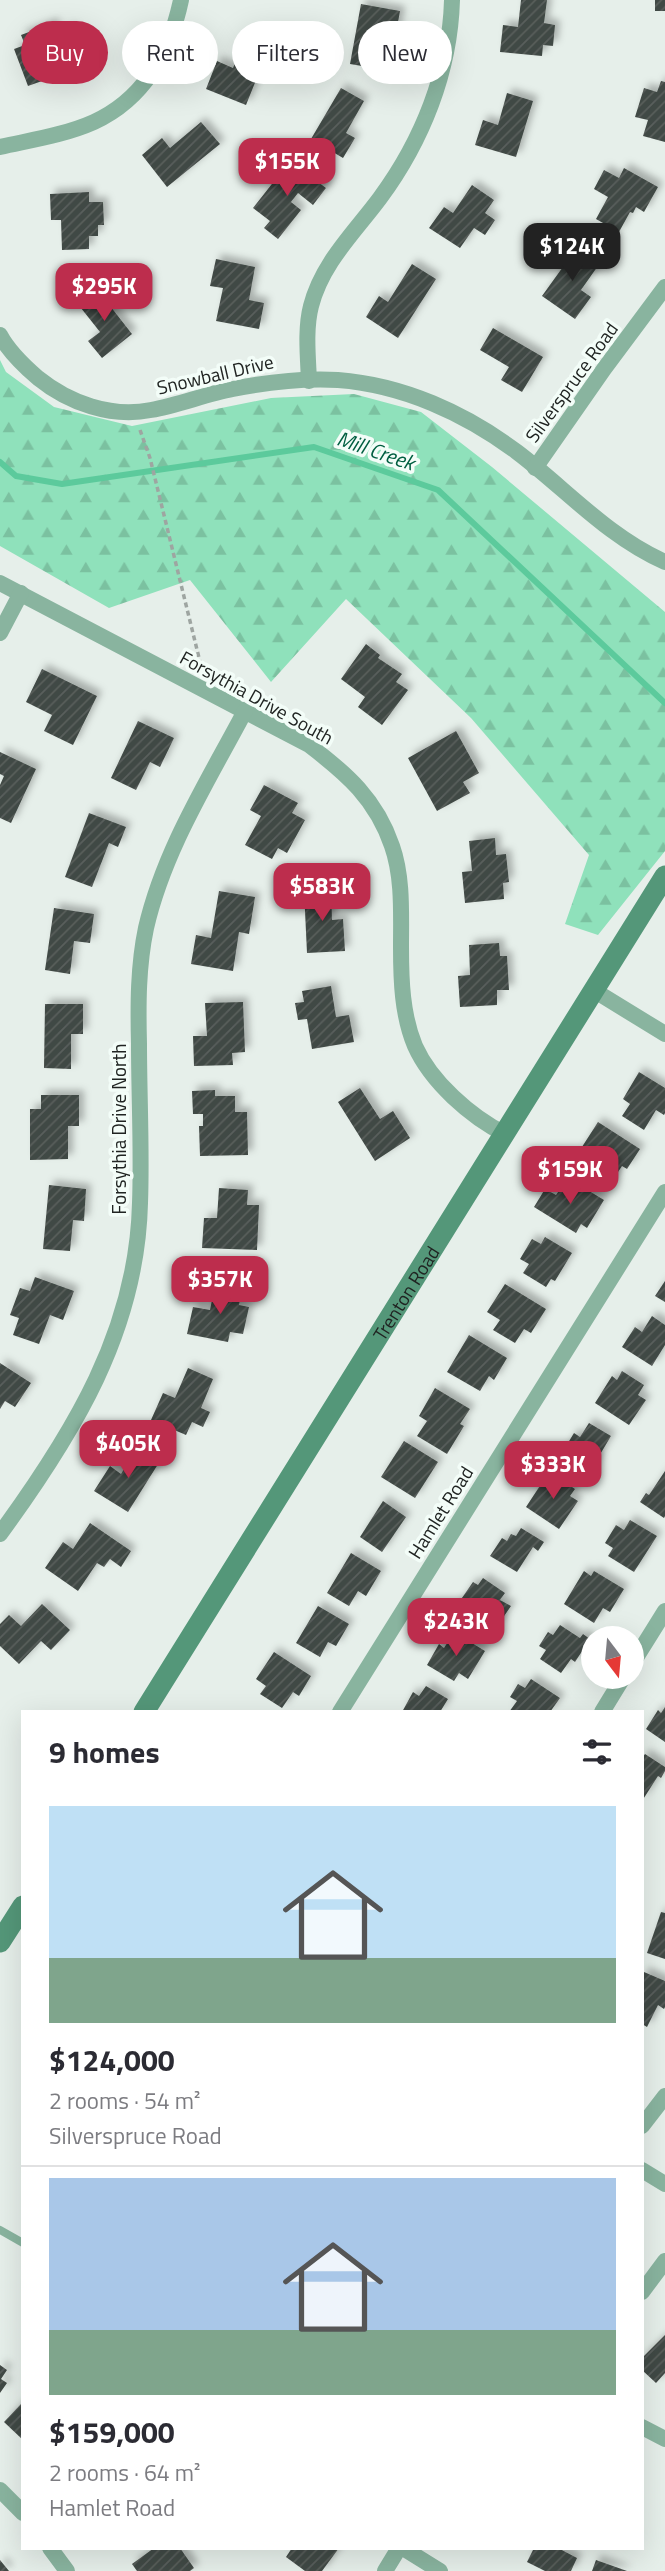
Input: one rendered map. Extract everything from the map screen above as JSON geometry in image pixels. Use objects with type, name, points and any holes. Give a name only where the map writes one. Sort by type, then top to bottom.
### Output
[{"type":"main road","name":"Trenton Road","points":[[146,1710],[665,876]]},
{"type":"main road","points":[[0,1942],[21,1909]]},
{"type":"street","points":[[0,146],[54,135],[94,122],[125,103],[138,91],[168,45],[181,0]]},
{"type":"street","points":[[309,381],[310,320],[314,298],[339,248],[397,175],[422,129],[447,54],[452,0]]},
{"type":"street","name":"Silverspruce Road","points":[[536,468],[665,287]]},
{"type":"street","name":"Snowball Drive","points":[[0,335],[6,346],[31,372],[51,388],[72,401],[108,410],[149,411],[231,389],[285,380],[337,380],[382,386],[426,400],[460,415],[516,452],[627,542],[665,562]]},
{"type":"street","name":"Forsythia Drive South","points":[[0,583],[309,745],[362,790],[383,823],[393,848],[398,875],[403,997],[415,1046],[425,1064],[450,1094],[477,1119],[505,1134]]},
{"type":"street","points":[[0,633],[21,593]]},
{"type":"street","name":"Forsythia Drive North","points":[[0,1534],[21,1506],[89,1396],[106,1361],[124,1309],[138,1245],[141,1203],[138,1007],[146,930],[155,895],[172,851],[245,711]]},
{"type":"street","points":[[595,990],[665,1034]]},
{"type":"street","name":"Hamlet Road","points":[[341,1710],[665,1192]]},
{"type":"street","points":[[644,1645],[665,1611]]},
{"type":"street","points":[[603,1710],[616,1689]]},
{"type":"street","points":[[644,2123],[665,2096]]},
{"type":"street","points":[[644,2171],[665,2185]]},
{"type":"street","points":[[644,2289],[665,2262]]},
{"type":"street","points":[[644,2428],[665,2439]]},
{"type":"street","points":[[0,2490],[21,2512]]},
{"type":"street","points":[[52,2550],[68,2571]]},
{"type":"street","points":[[385,2571],[400,2550]]},
{"type":"street","points":[[404,2550],[440,2571]]},
{"type":"lane","points":[[0,2230],[21,2242]]},
{"type":"path","points":[[134,412],[150,458],[207,692]]},
{"type":"green space","points":[[0,360],[6,372],[54,407],[132,426],[271,398],[354,394],[421,412],[492,467],[665,612],[665,851],[598,935],[565,924],[589,855],[471,718],[346,599],[271,682],[190,580],[109,608],[0,546]]},
{"type":"building","points":[[521,0],[547,0],[544,23],[555,25],[553,46],[543,45],[542,56],[500,52],[503,25],[518,27]]},
{"type":"building","points":[[655,0],[665,0],[665,11],[655,11]]},
{"type":"building","points":[[361,4],[400,11],[398,21],[358,21],[358,65],[350,64]]},
{"type":"building","points":[[21,46],[21,68],[14,49]]},
{"type":"building","points":[[218,61],[232,68],[232,84],[254,84],[246,105],[206,89],[208,84],[218,84]]},
{"type":"building","points":[[661,81],[665,82],[665,142],[643,136],[648,120],[635,117],[644,88],[657,92]]},
{"type":"building","points":[[341,88],[364,101],[346,133],[355,138],[343,158],[311,139]]},
{"type":"building","points":[[507,93],[533,101],[516,157],[475,145],[483,120],[498,125]]},
{"type":"building","points":[[201,122],[220,144],[167,187],[142,155],[162,138],[170,148]]},
{"type":"building","points":[[290,161],[326,188],[313,205],[298,193],[291,202],[301,210],[278,239],[264,228],[270,221],[253,208]]},
{"type":"building","points":[[624,168],[658,187],[644,212],[636,207],[633,213],[630,212],[619,232],[596,219],[608,197],[594,189],[604,170],[619,178]]},
{"type":"building","points":[[472,185],[494,200],[485,213],[495,220],[485,235],[474,228],[460,248],[429,228],[444,207],[453,213]]},
{"type":"building","points":[[89,192],[89,202],[103,202],[104,225],[98,225],[98,236],[89,236],[89,249],[62,250],[61,220],[51,220],[50,194]]},
{"type":"building","points":[[578,246],[600,263],[581,290],[591,297],[575,319],[542,296]]},
{"type":"building","points":[[216,259],[255,267],[249,300],[264,303],[259,329],[216,321],[223,288],[210,286]]},
{"type":"building","points":[[412,264],[436,279],[398,338],[366,317],[379,296],[388,302]]},
{"type":"building","points":[[96,288],[132,334],[102,358],[88,341],[100,332],[77,303]]},
{"type":"building","points":[[493,328],[543,357],[522,392],[501,380],[509,367],[480,350]]},
{"type":"building","points":[[366,644],[380,655],[378,658],[402,674],[396,682],[408,690],[382,725],[358,707],[365,697],[341,679]]},
{"type":"building","points":[[42,669],[97,696],[73,745],[44,731],[52,715],[26,702]]},
{"type":"building","points":[[138,721],[174,738],[160,767],[150,762],[136,790],[111,778]]},
{"type":"building","points":[[456,731],[479,773],[463,782],[470,793],[437,811],[408,758]]},
{"type":"building","points":[[0,752],[36,769],[11,823],[0,818],[0,785],[4,776],[0,774]]},
{"type":"building","points":[[264,785],[298,803],[292,813],[305,820],[287,853],[278,848],[272,859],[245,845],[261,816],[250,810]]},
{"type":"building","points":[[89,813],[126,827],[118,847],[109,843],[92,887],[65,877]]},
{"type":"building","points":[[495,838],[496,855],[506,854],[509,882],[503,883],[504,899],[465,903],[462,872],[472,871],[469,841]]},
{"type":"building","points":[[331,889],[332,920],[343,919],[345,951],[307,953],[304,890]]},
{"type":"building","points":[[219,891],[255,897],[249,934],[239,932],[233,971],[191,964],[196,935],[211,938]]},
{"type":"building","points":[[54,908],[94,914],[90,943],[74,941],[70,974],[45,970]]},
{"type":"building","points":[[499,943],[500,956],[507,956],[509,990],[497,990],[497,1005],[460,1007],[458,976],[470,975],[469,945]]},
{"type":"building","points":[[331,986],[336,1017],[349,1015],[354,1042],[312,1049],[307,1019],[298,1020],[295,1003],[304,1002],[302,991]]},
{"type":"building","points":[[243,1002],[245,1052],[232,1053],[233,1065],[194,1066],[193,1036],[207,1036],[205,1003]]},
{"type":"building","points":[[45,1004],[83,1004],[83,1034],[71,1034],[71,1069],[44,1068]]},
{"type":"building","points":[[639,1072],[665,1088],[664,1115],[656,1110],[644,1130],[622,1116],[630,1104],[623,1099]]},
{"type":"building","points":[[360,1088],[380,1119],[393,1111],[410,1138],[375,1161],[338,1102]]},
{"type":"building","points":[[215,1090],[215,1096],[235,1096],[235,1112],[247,1112],[248,1155],[200,1156],[199,1126],[203,1126],[203,1114],[193,1114],[192,1091]]},
{"type":"building","points":[[41,1095],[79,1095],[79,1126],[68,1126],[68,1159],[30,1160],[30,1109],[41,1109]]},
{"type":"building","points":[[598,1122],[640,1149],[627,1169],[622,1166],[610,1184],[590,1170],[596,1160],[580,1150]]},
{"type":"building","points":[[576,1183],[604,1200],[587,1228],[581,1224],[576,1233],[534,1207],[545,1189],[556,1195],[563,1185],[572,1190]]},
{"type":"building","points":[[49,1185],[86,1189],[84,1221],[73,1220],[70,1251],[43,1249]]},
{"type":"building","points":[[219,1188],[248,1190],[247,1205],[259,1205],[257,1250],[202,1248],[204,1218],[217,1218]]},
{"type":"building","points":[[545,1237],[572,1253],[555,1281],[551,1279],[546,1287],[523,1273],[529,1264],[520,1259],[532,1239],[541,1244]]},
{"type":"building","points":[[35,1277],[74,1291],[63,1320],[50,1315],[39,1344],[13,1335],[19,1318],[10,1315],[20,1288],[30,1291]]},
{"type":"building","points":[[665,1281],[665,1302],[655,1296]]},
{"type":"building","points":[[505,1284],[546,1309],[531,1333],[524,1329],[515,1343],[493,1330],[500,1320],[487,1312]]},
{"type":"building","points":[[215,1285],[242,1290],[239,1305],[249,1307],[243,1334],[230,1332],[228,1342],[187,1334],[193,1307],[210,1310]]},
{"type":"building","points":[[652,1316],[665,1325],[665,1345],[652,1366],[622,1347],[635,1327],[642,1332]]},
{"type":"building","points":[[469,1335],[507,1358],[494,1380],[489,1376],[480,1391],[447,1372]]},
{"type":"building","points":[[0,1363],[31,1383],[15,1407],[5,1401],[0,1409]]},
{"type":"building","points":[[188,1368],[213,1379],[201,1408],[210,1412],[203,1427],[192,1422],[186,1435],[151,1420],[163,1393],[175,1398]]},
{"type":"building","points":[[622,1371],[644,1385],[638,1395],[646,1400],[629,1425],[595,1403],[612,1376],[617,1380]]},
{"type":"building","points":[[435,1388],[470,1409],[460,1424],[464,1426],[447,1454],[417,1436],[427,1421],[419,1416]]},
{"type":"building","points":[[589,1423],[611,1436],[589,1473],[560,1456],[574,1433],[580,1437]]},
{"type":"building","points":[[404,1441],[438,1462],[415,1498],[381,1477]]},
{"type":"building","points":[[138,1447],[160,1461],[128,1512],[94,1491],[110,1466],[121,1474]]},
{"type":"building","points":[[665,1471],[664,1518],[640,1502],[646,1493],[649,1495]]},
{"type":"building","points":[[549,1472],[575,1489],[570,1496],[578,1501],[559,1529],[526,1507]]},
{"type":"building","points":[[383,1501],[406,1517],[382,1552],[360,1537]]},
{"type":"building","points":[[630,1520],[657,1536],[634,1572],[608,1556],[613,1548],[605,1543],[616,1525],[624,1530]]},
{"type":"building","points":[[90,1523],[131,1551],[121,1567],[110,1559],[104,1567],[97,1563],[78,1591],[45,1568],[63,1542],[73,1549]]},
{"type":"building","points":[[521,1528],[544,1542],[538,1551],[533,1547],[517,1572],[490,1556],[502,1538],[507,1541],[511,1534],[516,1536]]},
{"type":"building","points":[[351,1553],[381,1571],[366,1596],[358,1591],[349,1606],[327,1593]]},
{"type":"building","points":[[584,1571],[591,1576],[594,1571],[624,1589],[610,1612],[603,1608],[594,1623],[564,1604]]},
{"type":"building","points":[[483,1578],[505,1593],[500,1600],[511,1606],[498,1625],[489,1619],[483,1627],[455,1608],[473,1582],[478,1585]]},
{"type":"building","points":[[42,1604],[70,1630],[51,1650],[41,1641],[19,1664],[0,1646],[0,1624],[9,1615],[21,1626]]},
{"type":"building","points":[[318,1606],[349,1624],[336,1646],[328,1642],[320,1657],[296,1643]]},
{"type":"building","points":[[560,1625],[581,1637],[581,1653],[575,1662],[571,1659],[561,1673],[540,1659],[546,1650],[539,1646],[548,1632],[553,1635]]},
{"type":"building","points":[[454,1632],[485,1651],[468,1679],[459,1673],[454,1681],[427,1665],[439,1644],[444,1648]]},
{"type":"building","points":[[274,1652],[311,1676],[299,1696],[293,1692],[282,1708],[260,1694],[266,1686],[256,1679]]},
{"type":"building","points":[[531,1679],[560,1698],[551,1710],[510,1710],[517,1701],[510,1697],[518,1684],[525,1688]]},
{"type":"building","points":[[426,1686],[448,1699],[441,1710],[403,1710],[413,1692],[419,1696]]},
{"type":"building","points":[[665,1707],[665,1742],[646,1729],[658,1710],[661,1713]]},
{"type":"building","points":[[644,1755],[665,1767],[665,1771],[661,1778],[658,1776],[644,1798]]},
{"type":"building","points":[[661,1912],[665,1913],[665,1959],[647,1953]]},
{"type":"building","points":[[644,1972],[665,1981],[665,2007],[664,2009],[658,2005],[647,2027],[644,2025]]},
{"type":"building","points":[[665,2335],[665,2373],[656,2383],[644,2372],[644,2356]]},
{"type":"building","points":[[0,2365],[7,2370],[1,2379],[7,2383],[0,2393]]},
{"type":"building","points":[[21,2404],[21,2438],[4,2422]]},
{"type":"building","points":[[151,2550],[181,2550],[194,2568],[190,2571],[137,2571],[132,2564]]},
{"type":"building","points":[[291,2550],[338,2550],[322,2571],[305,2571],[286,2557]]},
{"type":"building","points":[[533,2550],[562,2550],[577,2558],[571,2571],[545,2571],[527,2562]]},
{"type":"building","points":[[0,2560],[9,2571],[0,2571]]},
{"type":"building","points":[[596,2560],[627,2571],[592,2571]]},
{"type":"waterway","name":"Mill Creek","points":[[0,462],[16,476],[62,484],[314,447],[438,490],[665,703]]}]
